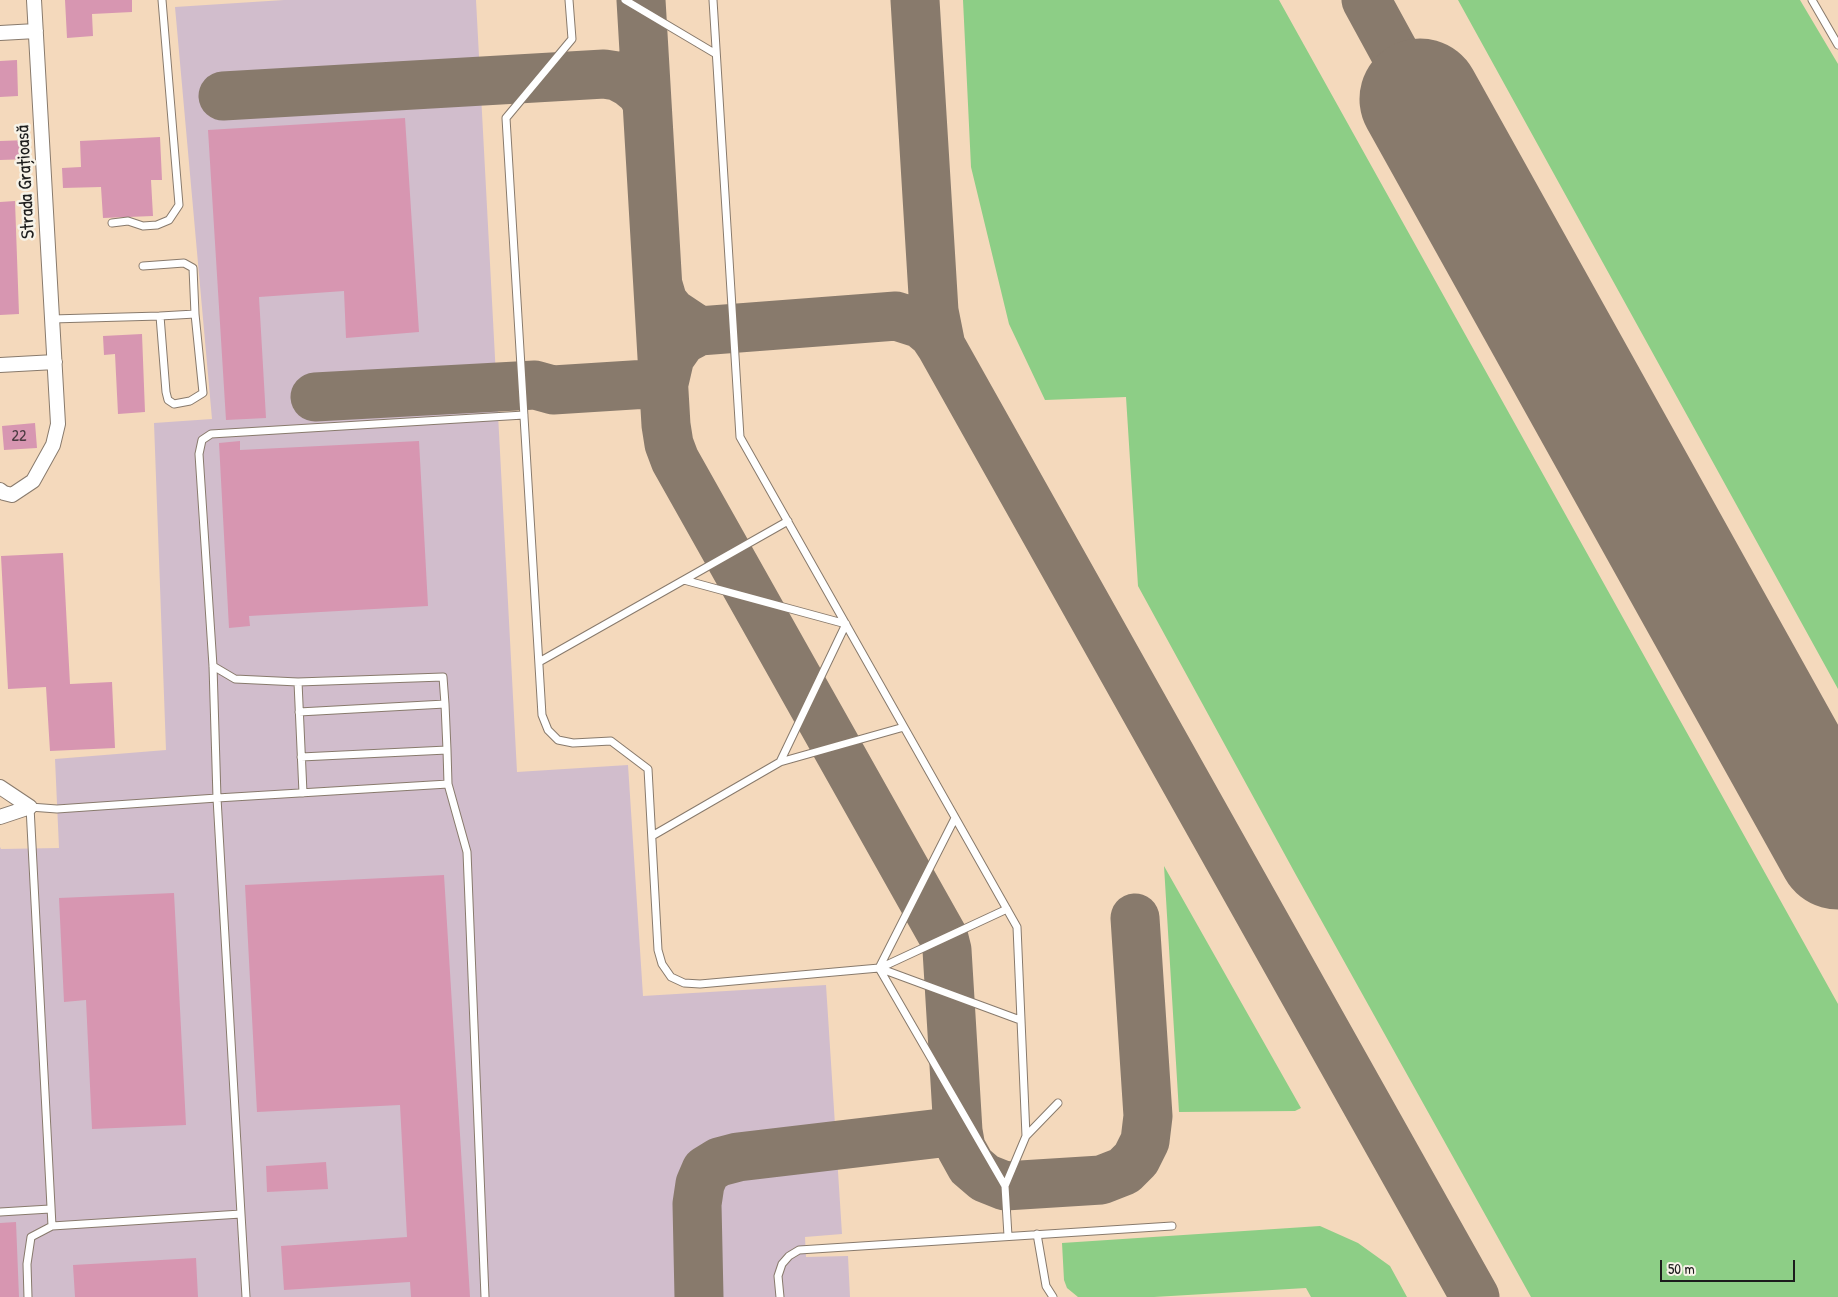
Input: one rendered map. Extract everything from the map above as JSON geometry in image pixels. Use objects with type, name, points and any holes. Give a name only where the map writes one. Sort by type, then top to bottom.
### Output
[{"type":"street","name":"Strada Grațioasă","points":[[0,490],[12,495],[33,481],[53,446],[58,424],[34,0]]},
{"type":"street","points":[[0,33],[36,31]]},
{"type":"street","points":[[0,364],[54,362]]},
{"type":"street","points":[[0,787],[30,807]]},
{"type":"street","points":[[0,817],[30,807]]},
{"type":"lane","points":[[112,222],[128,221],[143,226],[157,224],[169,220],[179,205],[162,0]]},
{"type":"lane","points":[[569,0],[572,39],[506,118],[542,716],[548,730],[558,740],[573,743],[611,741],[648,769],[658,950],[662,964],[671,977],[684,983],[700,984],[879,968],[1007,909]]},
{"type":"lane","points":[[625,0],[716,54]]},
{"type":"lane","points":[[713,0],[737,424],[745,447],[1017,927],[1026,1136]]},
{"type":"lane","points":[[1812,0],[1838,45]]},
{"type":"lane","points":[[143,266],[184,263],[192,268],[203,393],[190,401],[174,404],[168,400],[160,316]]},
{"type":"lane","points":[[52,319],[196,314]]},
{"type":"lane","points":[[246,1297],[217,798],[213,666],[199,454],[202,440],[211,434],[524,416]]},
{"type":"lane","points":[[539,662],[788,521]]},
{"type":"lane","points":[[684,580],[846,624]]},
{"type":"lane","points":[[780,762],[846,624]]},
{"type":"lane","points":[[213,666],[235,679],[298,682],[443,677],[448,784],[466,852],[485,1297]]},
{"type":"lane","points":[[298,682],[303,793]]},
{"type":"lane","points":[[299,712],[445,704]]},
{"type":"lane","points":[[652,836],[780,762],[904,727]]},
{"type":"lane","points":[[301,757],[447,750]]},
{"type":"lane","points":[[52,1226],[30,807],[57,809],[448,784]]},
{"type":"lane","points":[[879,968],[955,818]]},
{"type":"lane","points":[[879,968],[1020,1020]]},
{"type":"lane","points":[[879,968],[1005,1186]]},
{"type":"lane","points":[[1008,1236],[1005,1186],[1026,1136],[1058,1103]]},
{"type":"lane","points":[[0,1212],[50,1209]]},
{"type":"lane","points":[[28,1297],[27,1264],[31,1237],[52,1226],[241,1214]]},
{"type":"lane","points":[[780,1297],[778,1276],[782,1264],[789,1256],[799,1250],[1172,1226]]},
{"type":"lane","points":[[1037,1234],[1046,1286],[1053,1297]]},
{"type":"shaded area","points":[[284,0],[476,0],[517,772],[628,765],[643,996],[826,985],[842,1234],[805,1237],[806,1257],[848,1256],[850,1297],[0,1297],[0,847],[1,849],[59,848],[55,759],[166,750],[154,423],[212,419],[175,7]]},
{"type":"green space","points":[[963,0],[1279,0],[1838,1004],[1838,1297],[1531,1297],[1296,875],[1138,586],[1126,397],[1045,400],[1009,324],[971,167]]},
{"type":"green space","points":[[1458,0],[1800,0],[1838,64],[1838,689]]},
{"type":"green space","points":[[1164,866],[1301,1108],[1295,1111],[1179,1112]]},
{"type":"green space","points":[[1320,1226],[1358,1243],[1390,1266],[1407,1297],[1311,1297],[1306,1288],[1154,1297],[1078,1297],[1067,1288],[1064,1280],[1062,1243]]},
{"type":"building","points":[[65,0],[132,0],[132,12],[92,14],[93,36],[67,38]]},
{"type":"building","points":[[17,60],[18,96],[0,97],[0,61]]},
{"type":"building","points":[[405,118],[419,332],[346,338],[344,291],[259,297],[266,418],[226,420],[208,130]]},
{"type":"building","points":[[160,137],[162,180],[151,180],[153,216],[103,218],[101,187],[63,188],[62,168],[81,167],[80,141]]},
{"type":"building","points":[[29,140],[30,159],[0,160],[0,141]]},
{"type":"building","points":[[15,201],[19,314],[0,315],[0,202]]},
{"type":"building","points":[[142,334],[145,412],[118,414],[115,354],[104,355],[103,336]]},
{"type":"building","points":[[35,423],[37,448],[4,450],[2,426]]},
{"type":"building","points":[[240,441],[240,450],[419,441],[428,606],[249,616],[250,626],[229,628],[219,443]]},
{"type":"building","points":[[63,553],[70,684],[112,682],[115,748],[50,751],[46,687],[8,689],[1,556]]},
{"type":"building","points":[[444,875],[470,1297],[411,1297],[410,1282],[284,1290],[281,1246],[407,1237],[400,1105],[257,1112],[245,885]]},
{"type":"building","points":[[174,893],[186,1125],[92,1129],[86,1000],[64,1002],[59,898]]},
{"type":"building","points":[[326,1162],[328,1189],[267,1192],[266,1166]]},
{"type":"building","points":[[16,1222],[19,1297],[0,1297],[0,1223]]},
{"type":"building","points":[[196,1258],[198,1297],[75,1297],[73,1265]]},
{"type":"taxiway","points":[[641,0],[666,425],[669,444],[675,460],[944,938],[947,950],[958,1131],[961,1148],[971,1166],[985,1178],[1005,1186],[1101,1180],[1124,1171],[1136,1159],[1145,1141],[1148,1116],[1135,918]]},
{"type":"taxiway","points":[[915,0],[934,311],[941,346],[1475,1297]]},
{"type":"taxiway","points":[[1366,0],[1420,99]]},
{"type":"taxiway","points":[[223,96],[604,74],[617,76],[630,83],[641,92],[647,103]]},
{"type":"taxiway","points":[[315,397],[535,385],[553,390],[664,383],[670,357],[682,340],[699,331],[672,313],[663,302],[658,285]]},
{"type":"taxiway","points":[[699,331],[896,316],[921,324],[933,334],[941,346]]},
{"type":"taxiway","points":[[699,1297],[697,1204],[700,1184],[706,1170],[719,1162],[738,1157],[958,1131]]},
{"type":"runway","points":[[1420,99],[1838,849]]}]
